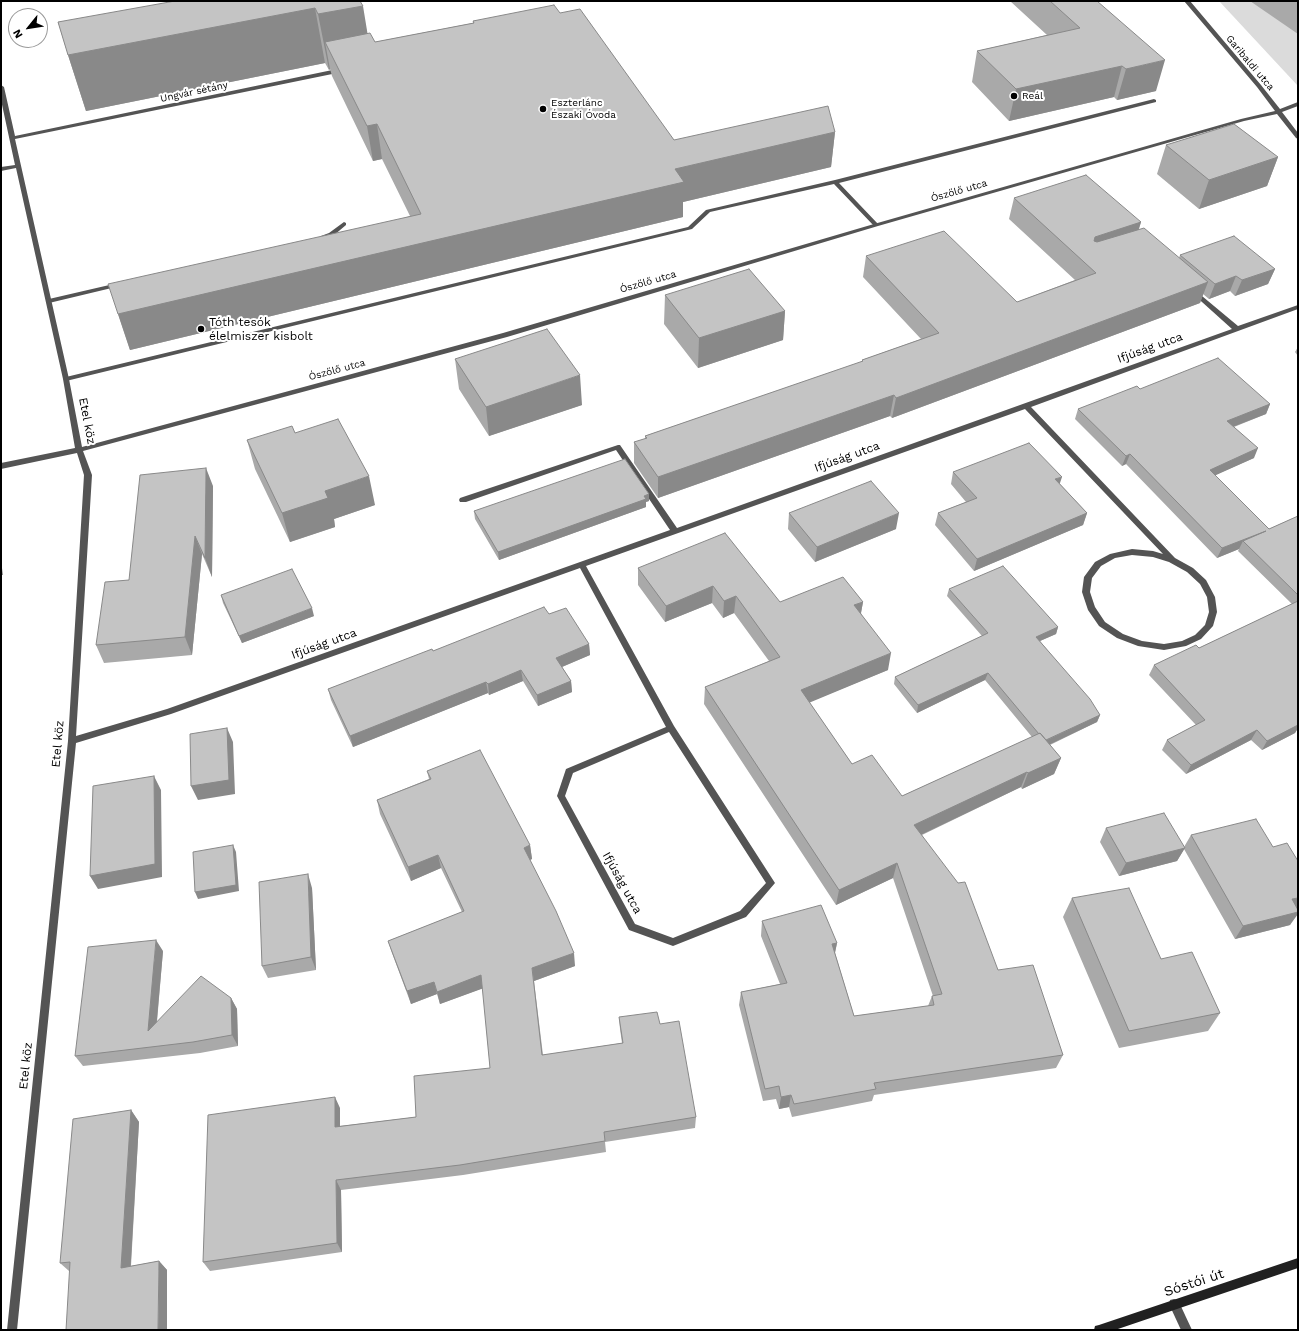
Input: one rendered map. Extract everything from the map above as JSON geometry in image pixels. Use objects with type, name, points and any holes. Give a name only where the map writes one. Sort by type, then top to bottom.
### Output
[{"type":"main road","name":"Sóstói út","points":[[1099,1330],[1298,1263]]},
{"type":"street","name":"Garibaldi utca","points":[[1187,1],[1259,86],[1298,137]]},
{"type":"street","name":"Ungvár sétány","points":[[13,138],[348,69]]},
{"type":"street","name":"Etel köz","points":[[1,87],[66,379],[79,450],[88,475],[72,742],[12,1330]]},
{"type":"street","points":[[66,379],[690,228],[708,211],[835,182],[1154,101]]},
{"type":"street","name":"Ószőlő utca","points":[[1,466],[79,450],[505,335],[876,225],[1243,120],[1278,112],[1298,104]]},
{"type":"street","points":[[1,170],[19,166]]},
{"type":"street","points":[[835,182],[876,225]]},
{"type":"street","points":[[316,238],[331,235],[344,224]]},
{"type":"street","points":[[49,301],[126,283]]},
{"type":"street","points":[[1191,290],[1237,329]]},
{"type":"street","name":"Ifjúság utca","points":[[72,742],[168,712],[1026,406],[1298,307]]},
{"type":"street","points":[[1026,406],[1172,560],[1190,570],[1203,582],[1211,597],[1213,612],[1209,626],[1198,637],[1183,644],[1164,647],[1141,644],[1120,636],[1102,624],[1090,608],[1086,592],[1088,577],[1098,564],[1113,556],[1132,552],[1153,554],[1172,560]]},
{"type":"street","points":[[462,500],[618,448],[676,531]]},
{"type":"street","name":"Ifjúság utca","points":[[582,565],[672,728],[771,883],[744,914],[673,942],[632,927],[561,796],[568,771],[672,728]]},
{"type":"street","points":[[1174,1304],[1187,1330]]},
{"type":"shaded area","points":[[1219,1],[1298,1],[1298,86]]},
{"type":"building","points":[[175,1],[360,1],[363,6],[318,14],[315,8],[68,55],[58,22]]},
{"type":"building","points":[[1050,1],[1097,1],[1165,60],[1126,69],[1122,66],[1016,89],[977,51],[1080,28]]},
{"type":"building","points":[[554,5],[560,13],[580,9],[674,140],[828,106],[835,132],[675,169],[684,182],[118,314],[108,284],[421,214],[377,124],[367,126],[325,42],[370,33],[375,42],[474,23],[473,21]]},
{"type":"building","points":[[1234,124],[1278,157],[1209,180],[1166,145]]},
{"type":"building","points":[[1086,175],[1141,222],[1095,237],[1094,241],[1097,242],[1144,228],[1208,282],[896,398],[894,395],[658,477],[634,442],[647,438],[645,436],[863,361],[862,360],[939,333],[866,256],[944,231],[1017,302],[1096,273],[1014,198]]},
{"type":"building","points":[[1234,236],[1275,269],[1242,280],[1236,276],[1215,284],[1180,255]]},
{"type":"building","points":[[749,269],[785,311],[699,338],[665,295]]},
{"type":"building","points":[[547,329],[580,375],[486,407],[455,359]]},
{"type":"building","points":[[1218,358],[1270,404],[1227,421],[1258,448],[1210,470],[1269,529],[1298,516],[1298,595],[1243,541],[1266,531],[1222,548],[1130,454],[1126,456],[1078,409],[1137,386],[1140,389]]},
{"type":"building","points":[[338,419],[369,476],[325,491],[328,498],[282,513],[247,440],[292,426],[295,433]]},
{"type":"building","points":[[1029,443],[1062,477],[1055,479],[1087,513],[977,559],[938,513],[977,498],[953,472]]},
{"type":"building","points":[[625,459],[649,494],[644,496],[646,499],[498,552],[474,511]]},
{"type":"building","points":[[206,468],[205,558],[195,536],[185,637],[96,645],[105,582],[129,580],[140,475]]},
{"type":"building","points":[[871,481],[899,513],[817,547],[789,513]]},
{"type":"building","points":[[725,533],[780,602],[843,577],[863,602],[854,605],[891,653],[801,690],[852,764],[872,755],[902,796],[1040,733],[1061,758],[1028,773],[1027,772],[914,825],[958,883],[965,882],[998,970],[1033,965],[1063,1055],[874,1083],[876,1089],[794,1104],[791,1095],[781,1097],[779,1086],[765,1089],[741,992],[787,983],[762,921],[821,905],[837,943],[832,944],[854,1016],[934,1005],[932,996],[942,994],[897,863],[839,890],[705,687],[780,657],[736,596],[724,601],[713,586],[666,606],[638,568]]},
{"type":"building","points":[[1003,566],[1058,627],[1036,637],[1090,699],[1100,715],[1046,740],[1040,733],[1039,734],[988,673],[918,705],[895,677],[988,633],[949,589]]},
{"type":"building","points":[[292,569],[312,608],[239,636],[221,595]]},
{"type":"building","points":[[1298,601],[1298,725],[1267,741],[1257,730],[1191,765],[1167,740],[1205,720],[1154,665],[1196,645],[1199,648]]},
{"type":"building","points":[[544,607],[549,614],[566,608],[589,644],[556,658],[571,681],[537,695],[521,670],[488,684],[486,682],[350,736],[328,689],[432,649],[433,651]]},
{"type":"building","points":[[227,728],[229,780],[191,786],[190,734]]},
{"type":"building","points":[[480,750],[530,845],[524,848],[556,911],[574,953],[532,968],[542,1055],[623,1043],[619,1017],[657,1012],[660,1024],[679,1021],[696,1117],[604,1132],[605,1141],[460,1165],[336,1180],[337,1243],[203,1262],[208,1115],[335,1097],[335,1127],[416,1117],[414,1076],[490,1068],[481,975],[437,992],[434,982],[407,991],[388,941],[464,911],[438,855],[408,867],[377,800],[431,779],[427,771]]},
{"type":"building","points":[[154,776],[155,864],[90,876],[93,786]]},
{"type":"building","points":[[1164,813],[1185,848],[1126,863],[1106,828]]},
{"type":"building","points":[[1256,819],[1273,847],[1287,843],[1298,861],[1298,898],[1292,899],[1298,912],[1243,926],[1191,835]]},
{"type":"building","points":[[233,845],[236,885],[195,892],[193,852]]},
{"type":"building","points":[[308,874],[311,957],[262,966],[259,882]]},
{"type":"building","points":[[1129,888],[1161,959],[1192,952],[1220,1013],[1129,1031],[1072,898]]},
{"type":"building","points":[[156,940],[148,1031],[201,976],[231,998],[232,1035],[193,1042],[75,1056],[88,947]]},
{"type":"building","points":[[131,1110],[121,1268],[159,1261],[158,1330],[66,1330],[70,1262],[60,1263],[73,1119]]},
{"type":"place","name":"Reál","points":[[1014,96]]},
{"type":"place","name":"Eszterlánc Északi Óvoda","points":[[543,109]]},
{"type":"place","name":"Tóth tesók élelmiszer kisbolt","points":[[201,329]]}]
